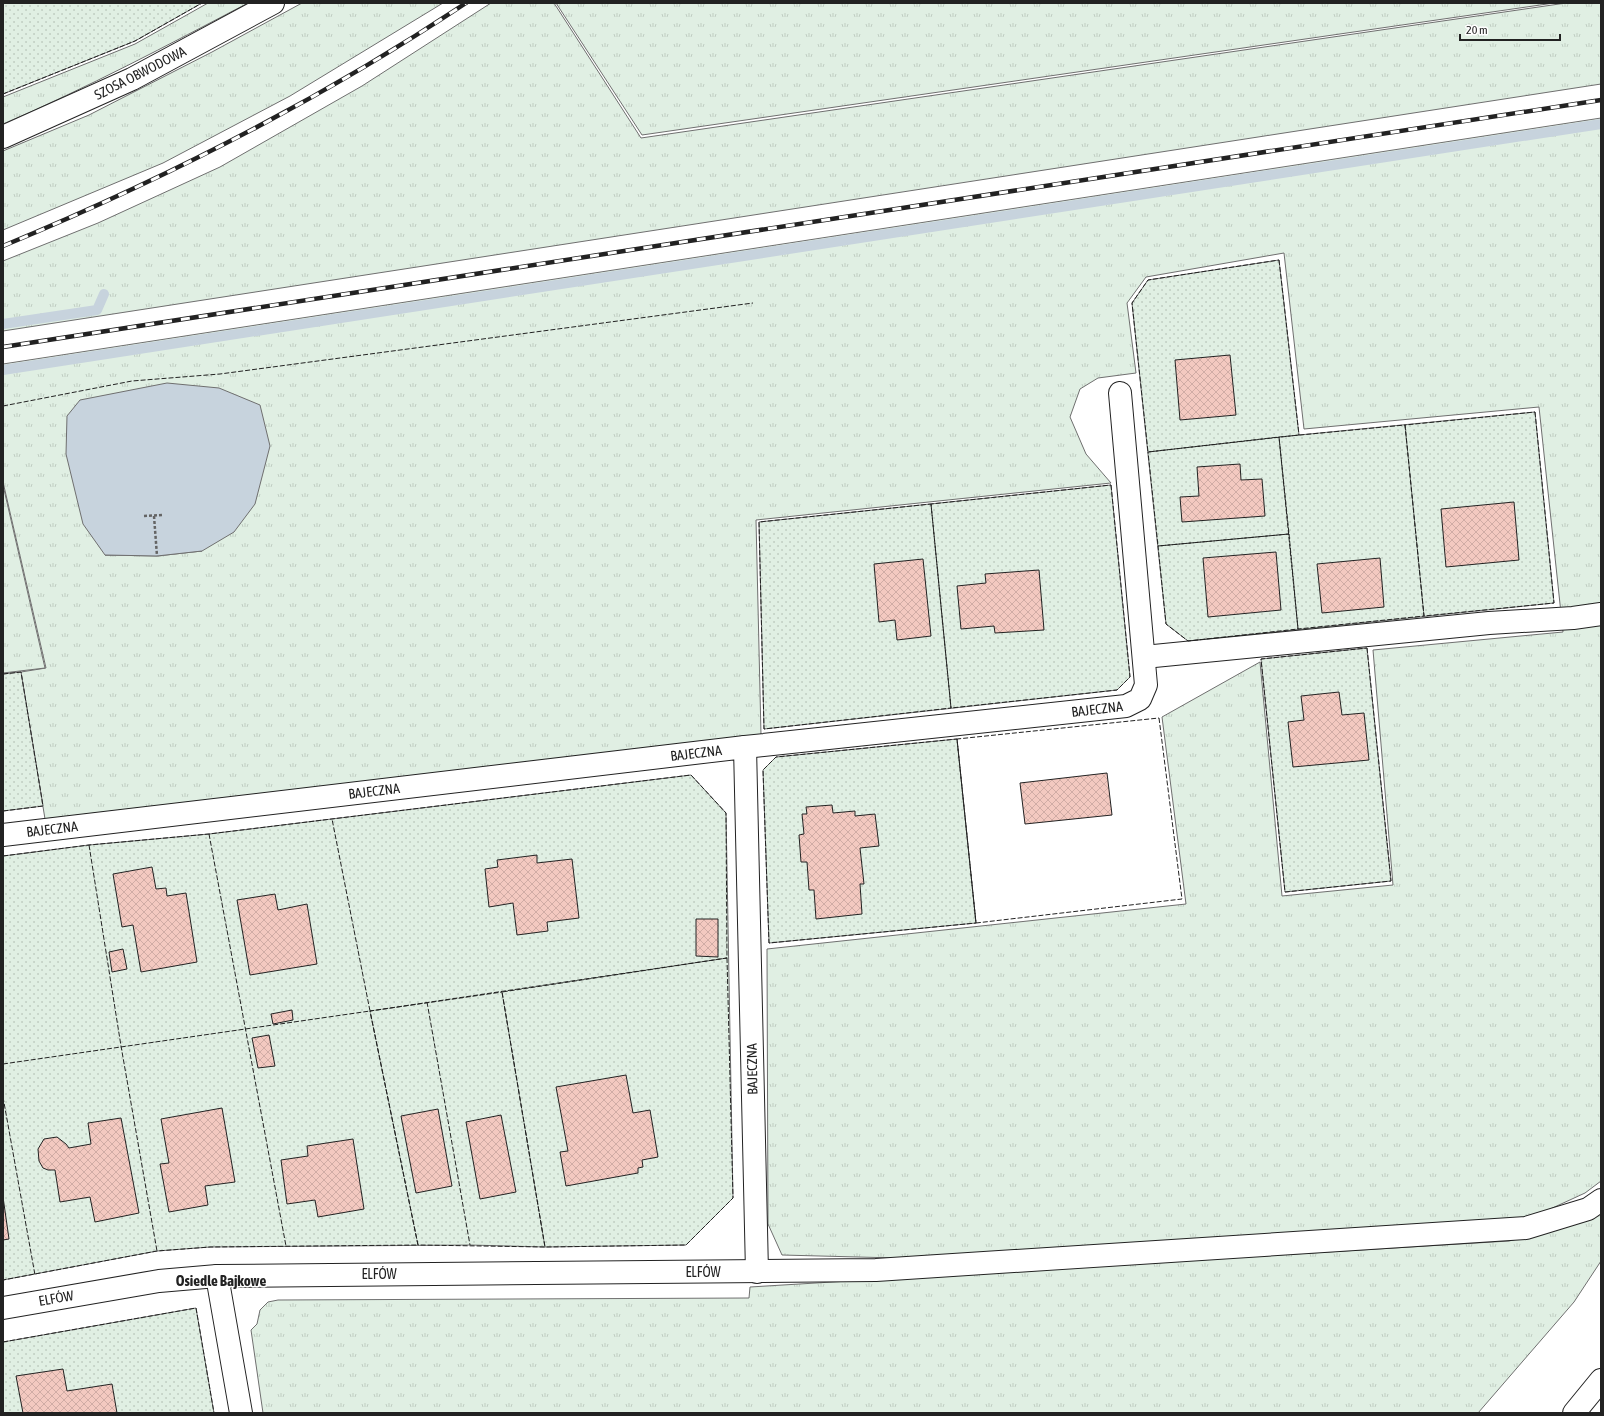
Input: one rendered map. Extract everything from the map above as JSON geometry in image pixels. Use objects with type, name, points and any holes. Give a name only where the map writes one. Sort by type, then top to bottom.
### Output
[{"type":"street","name":"SZOSA OBWODOWA","points":[[3,137],[132,79],[274,3]]},
{"type":"street","name":"BAJECZNA","points":[[3,835],[745,747],[1126,706],[1140,699],[1146,685],[1120,393]]},
{"type":"street","points":[[1144,657],[1481,624],[1573,618],[1601,614]]},
{"type":"street","name":"BAJECZNA","points":[[745,747],[757,1272]]},
{"type":"street","name":"ELFÓW","points":[[3,1308],[159,1280],[217,1276],[876,1270],[1526,1228],[1588,1209],[1601,1200]]},
{"type":"street","points":[[217,1276],[241,1413]]},
{"type":"street","points":[[1574,1413],[1601,1380]]},
{"type":"path","points":[[144,516],[163,515]]},
{"type":"path","points":[[154,516],[157,556]]},
{"type":"green space","points":[[3,3],[202,3],[135,41],[3,94]]},
{"type":"green space","points":[[208,3],[248,3],[96,81],[3,124],[3,97],[135,44]]},
{"type":"green space","points":[[302,3],[443,3],[290,96],[163,163],[3,230],[3,151],[89,115],[212,52]]},
{"type":"green space","points":[[491,3],[554,3],[641,138],[1566,3],[1601,3],[1601,84],[3,331],[3,261],[98,223],[220,167],[362,86]]},
{"type":"green space","points":[[556,3],[1554,3],[642,135]]},
{"type":"green space","points":[[1601,118],[1601,1181],[1585,1193],[1535,1216],[1470,1223],[896,1258],[782,1255],[768,1224],[767,949],[1186,904],[1162,717],[1260,662],[1282,896],[1393,885],[1373,650],[1563,632],[1539,407],[1304,429],[1284,253],[1146,277],[1127,303],[1136,373],[1098,378],[1080,389],[1070,417],[1086,454],[1111,483],[756,520],[761,735],[45,819],[21,672],[46,668],[3,482],[3,364]],"holes":[[[202,551],[157,556],[105,555]]]},
{"type":"green space","points":[[1279,260],[1299,435],[1535,412],[1554,603],[1188,641],[1166,624],[1132,303],[1148,280]]},
{"type":"green space","points":[[3,485],[45,668],[3,673]]},
{"type":"green space","points":[[1111,485],[1130,677],[1117,690],[764,729],[759,522]]},
{"type":"green space","points":[[1367,648],[1391,881],[1285,892],[1261,659]]},
{"type":"green space","points":[[21,672],[43,806],[3,811],[3,674]]},
{"type":"green space","points":[[957,739],[976,923],[769,943],[763,770],[776,757]]},
{"type":"green space","points":[[691,775],[726,813],[733,1198],[686,1245],[545,1247],[470,1245],[210,1247],[157,1251],[3,1280],[3,856],[89,845],[209,834]]},
{"type":"green space","points":[[1601,1209],[1601,1261],[1574,1302],[1478,1413],[263,1413],[251,1330],[257,1324],[260,1310],[268,1302],[278,1300],[749,1298],[750,1287],[1509,1241],[1573,1225]]},
{"type":"green space","points":[[196,1308],[214,1413],[3,1413],[3,1342]]},
{"type":"shaded area","points":[[167,383],[219,388],[260,405],[270,446],[255,504],[234,532],[202,551],[157,556],[105,555],[83,524],[66,454],[67,416],[80,400]]},
{"type":"building","points":[[1230,355],[1236,415],[1180,420],[1175,360]]},
{"type":"building","points":[[1240,464],[1241,480],[1262,479],[1265,516],[1182,522],[1180,497],[1199,496],[1197,467]]},
{"type":"building","points":[[1514,502],[1519,560],[1446,567],[1441,509]]},
{"type":"building","points":[[1276,552],[1281,610],[1208,617],[1203,558]]},
{"type":"building","points":[[1380,558],[1384,607],[1322,613],[1317,564]]},
{"type":"building","points":[[923,559],[931,636],[897,640],[895,620],[879,622],[874,564]]},
{"type":"building","points":[[1039,570],[1044,630],[995,633],[994,626],[961,629],[957,586],[986,583],[985,574]]},
{"type":"building","points":[[1339,692],[1342,715],[1364,713],[1369,760],[1293,767],[1288,722],[1304,720],[1301,696]]},
{"type":"building","points":[[1107,773],[1112,815],[1025,824],[1020,783]]},
{"type":"building","points":[[832,805],[833,813],[855,811],[855,816],[875,814],[879,846],[860,848],[864,884],[860,884],[862,914],[816,919],[814,890],[809,890],[807,862],[801,862],[799,835],[804,834],[802,814],[807,814],[806,807]]},
{"type":"building","points":[[537,855],[537,863],[572,859],[579,918],[547,922],[548,931],[517,935],[513,903],[489,907],[485,869],[498,867],[497,860]]},
{"type":"building","points":[[152,867],[156,889],[166,888],[167,896],[186,893],[197,962],[141,972],[133,925],[122,927],[113,874]]},
{"type":"building","points":[[275,894],[278,910],[307,904],[317,964],[250,975],[237,900]]},
{"type":"building","points":[[696,919],[718,919],[718,957],[696,956]]},
{"type":"building","points":[[123,949],[127,969],[112,972],[109,952]]},
{"type":"building","points":[[292,1010],[293,1020],[273,1024],[271,1014]]},
{"type":"building","points":[[269,1035],[275,1066],[258,1068],[252,1038]]},
{"type":"building","points":[[626,1075],[633,1113],[650,1110],[658,1157],[642,1160],[643,1167],[638,1168],[638,1173],[566,1186],[560,1152],[568,1151],[556,1087]]},
{"type":"building","points":[[222,1108],[235,1182],[205,1186],[208,1205],[169,1212],[160,1164],[169,1163],[161,1119]]},
{"type":"building","points":[[438,1109],[452,1186],[416,1193],[401,1116]]},
{"type":"building","points":[[501,1115],[516,1192],[480,1199],[466,1122]]},
{"type":"building","points":[[121,1118],[139,1213],[95,1222],[90,1197],[60,1202],[55,1170],[43,1168],[39,1161],[38,1149],[44,1139],[57,1137],[69,1148],[91,1144],[88,1123]]},
{"type":"building","points":[[353,1139],[364,1209],[318,1217],[315,1200],[287,1204],[281,1160],[308,1156],[307,1146]]},
{"type":"building","points":[[3,1197],[9,1239],[3,1240]]},
{"type":"building","points":[[63,1369],[67,1391],[112,1384],[117,1413],[23,1413],[16,1376]]},
{"type":"waterway","points":[[3,370],[1601,124]]},
{"type":"waterway","points":[[3,324],[97,310],[104,294]]},
{"type":"railway","points":[[3,246],[123,193],[240,136],[355,72],[411,39],[466,3]]},
{"type":"railway","points":[[3,347],[1601,100]]},
{"type":"fence","points":[[3,94],[135,41],[202,3]]},
{"type":"fence","points":[[1279,260],[1299,435],[1148,452],[1132,303],[1148,280],[1279,260]]},
{"type":"fence","points":[[3,406],[132,381],[220,374],[753,303]]},
{"type":"fence","points":[[1535,412],[1554,603],[1424,616],[1405,425],[1535,412]]},
{"type":"fence","points":[[1405,425],[1424,616],[1298,629],[1279,437],[1405,425]]},
{"type":"fence","points":[[1279,437],[1289,534],[1158,546],[1148,452],[1279,437]]},
{"type":"fence","points":[[1111,485],[1130,677],[1117,690],[951,708],[931,504],[1111,485]]},
{"type":"fence","points":[[931,504],[951,708],[764,729],[759,522],[931,504]]},
{"type":"fence","points":[[1289,534],[1298,629],[1188,641],[1166,624],[1158,546],[1289,534]]},
{"type":"fence","points":[[1367,648],[1391,881],[1285,892],[1261,659],[1367,648]]},
{"type":"fence","points":[[3,674],[21,672],[43,806],[3,811]]},
{"type":"fence","points":[[1159,718],[1182,899],[976,923],[957,739],[1159,718]]},
{"type":"fence","points":[[957,739],[976,923],[769,943],[763,770],[776,757],[957,739]]},
{"type":"fence","points":[[3,856],[89,845],[209,834],[691,775],[726,813],[727,958],[370,1011],[418,1245],[210,1247],[157,1251],[3,1280]]},
{"type":"fence","points":[[3,1064],[370,1011],[332,819]]},
{"type":"fence","points":[[209,834],[286,1246]]},
{"type":"fence","points":[[89,845],[121,1046],[157,1251]]},
{"type":"fence","points":[[727,958],[733,1198],[686,1245],[545,1247],[502,992],[727,958]]},
{"type":"fence","points":[[502,992],[545,1247],[418,1245],[370,1011],[502,992]]},
{"type":"fence","points":[[427,1002],[470,1245]]},
{"type":"fence","points":[[3,1097],[35,1275]]},
{"type":"fence","points":[[3,1342],[196,1308],[214,1413]]},
{"type":"district","name":"Osiedle Bajkowe","points":[[221,1281]]}]
